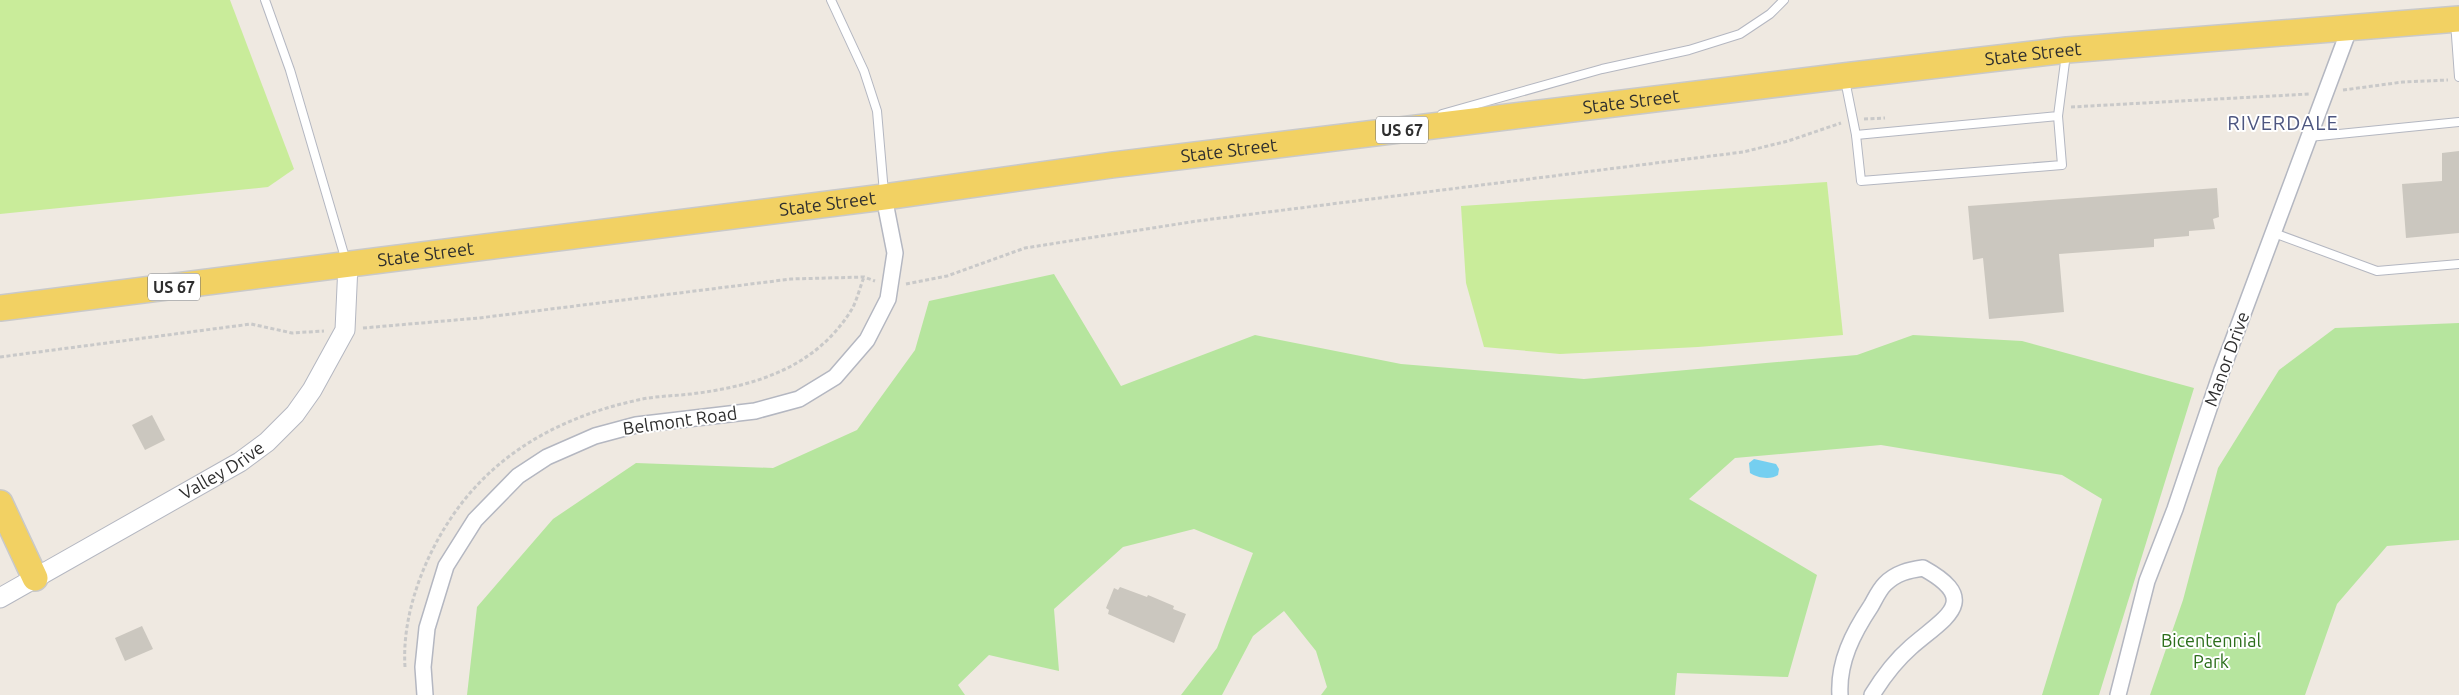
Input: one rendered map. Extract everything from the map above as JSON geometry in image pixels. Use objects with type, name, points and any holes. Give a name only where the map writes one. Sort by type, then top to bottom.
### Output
[{"type":"main road","name":"State Street","points":[[0,308],[884,197],[1112,166],[1844,76],[2066,50],[2457,19]]},
{"type":"main road","points":[[0,503],[35,578]]},
{"type":"street","name":"Manor Drive","points":[[2118,695],[2148,581],[2175,509],[2222,370],[2350,27]]},
{"type":"street","name":"Belmont Road","points":[[425,695],[423,667],[427,628],[446,566],[475,520],[518,476],[547,456],[595,436],[636,424],[755,411],[799,399],[835,377],[867,340],[888,299],[896,253],[884,197]]},
{"type":"street","name":"Valley Drive","points":[[0,598],[240,462],[266,442],[295,414],[312,390],[345,330],[348,265]]},
{"type":"street","points":[[1840,695],[1839,679],[1849,644],[1884,584],[1898,574],[1923,568],[1944,582],[1954,595],[1954,607],[1946,619],[1897,660],[1872,695]]},
{"type":"lane","points":[[265,0],[290,70],[348,265]]},
{"type":"lane","points":[[831,0],[864,71],[877,112],[884,197]]},
{"type":"lane","points":[[1435,116],[1602,69],[1688,50],[1740,34],[1770,14],[1784,0]]},
{"type":"lane","points":[[2457,19],[2459,77]]},
{"type":"lane","points":[[1844,76],[1856,135],[1861,181],[2062,165],[2058,112],[2066,50]]},
{"type":"lane","points":[[1856,135],[2058,112]]},
{"type":"lane","points":[[1370,134],[1426,118]]},
{"type":"lane","points":[[2309,137],[2459,122]]},
{"type":"lane","points":[[2274,233],[2378,272],[2459,264]]},
{"type":"path","points":[[2058,112],[2326,93],[2403,82],[2450,80]]},
{"type":"path","points":[[0,357],[251,324],[292,333],[345,330],[478,318],[791,279],[864,277],[890,286],[947,276],[1025,248],[1197,221],[1743,152],[1788,141],[1853,119],[1892,117]]},
{"type":"green space","points":[[0,0],[230,0],[294,169],[268,187],[0,214]]},
{"type":"green space","points":[[1827,182],[1843,335],[1698,347],[1560,354],[1484,347],[1466,283],[1461,206]]},
{"type":"green space","points":[[1054,274],[1121,386],[1255,335],[1401,364],[1584,379],[1857,355],[1913,335],[2022,341],[2194,388],[2099,695],[2042,695],[2102,499],[2062,475],[1881,445],[1735,458],[1689,499],[1817,575],[1788,677],[1677,673],[1675,695],[1321,695],[1327,687],[1316,651],[1284,611],[1253,636],[1222,695],[1181,695],[1217,648],[1253,553],[1194,529],[1123,547],[1054,609],[1059,671],[989,655],[958,685],[965,695],[467,695],[477,607],[553,519],[636,463],[773,468],[857,430],[915,350],[929,301]]},
{"type":"green space","name":"Bicentennial Park","points":[[2459,323],[2459,540],[2387,546],[2337,604],[2305,695],[2150,695],[2183,600],[2218,468],[2279,370],[2335,328]]},
{"type":"water","points":[[1754,459],[1776,464],[1779,469],[1778,475],[1772,478],[1764,478],[1750,473],[1749,463]]},
{"type":"building","points":[[2459,151],[2459,233],[2406,238],[2402,184],[2442,181],[2442,153]]},
{"type":"building","points":[[2217,188],[2219,217],[2213,219],[2215,229],[2189,231],[2189,236],[2154,239],[2154,247],[2059,254],[2064,312],[1989,319],[1983,258],[1973,260],[1968,206]]},
{"type":"building","points":[[152,415],[165,440],[145,450],[132,425]]},
{"type":"building","points":[[1120,587],[1147,597],[1148,595],[1174,606],[1173,609],[1186,614],[1174,643],[1108,614],[1109,610],[1106,608],[1114,588],[1118,590]]},
{"type":"building","points":[[142,626],[153,649],[125,661],[115,638]]},
{"type":"district","name":"RIVERDALE","points":[[2283,123]]}]
